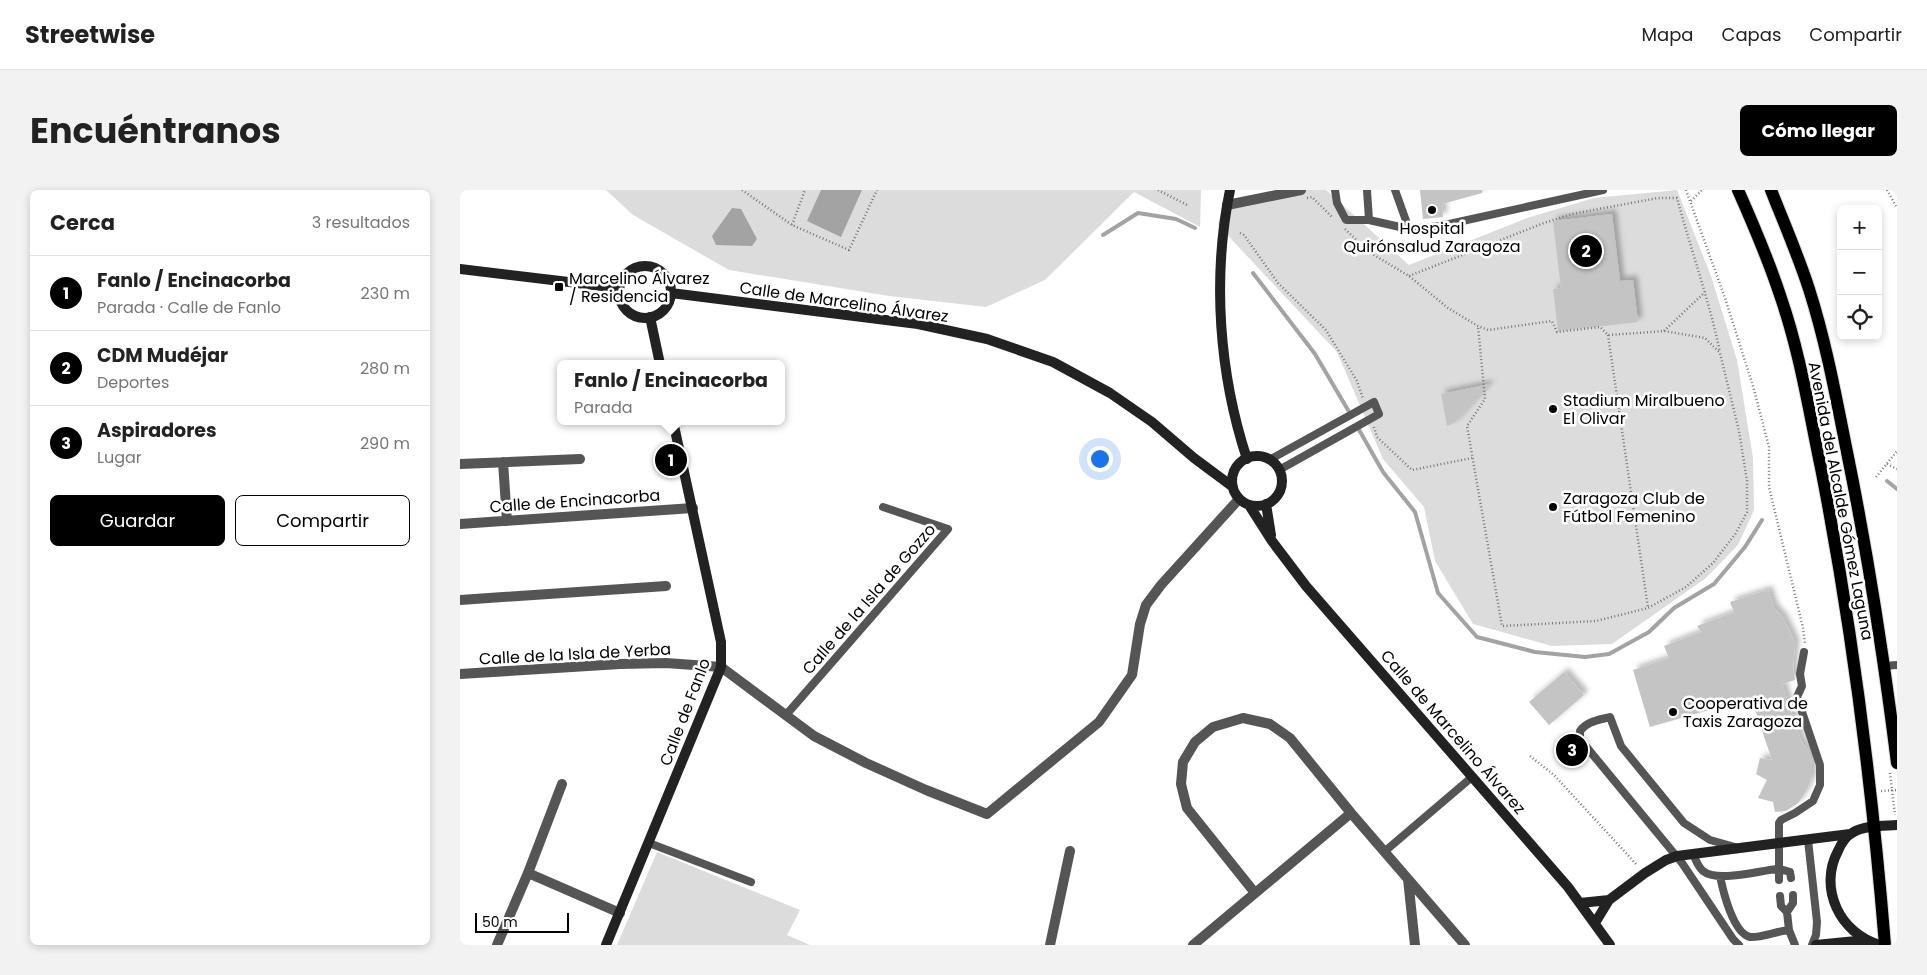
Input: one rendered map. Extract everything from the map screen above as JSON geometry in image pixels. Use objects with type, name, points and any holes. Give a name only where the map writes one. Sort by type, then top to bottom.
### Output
[{"type":"main road","name":"Avenida del Alcalde Gómez Laguna","points":[[1738,190],[1782,299],[1798,358],[1832,525],[1853,652],[1876,827],[1885,945]]},
{"type":"main road","name":"Avenida del Alcalde Gómez Laguna","points":[[1771,190],[1809,290],[1828,358],[1891,665],[1894,767]]},
{"type":"street","points":[[1230,190],[1220,265],[1222,322],[1228,378],[1239,433],[1247,459]]},
{"type":"street","points":[[1227,205],[1301,190]]},
{"type":"street","points":[[647,266],[662,272],[670,286],[671,294],[669,302],[658,314],[650,317],[634,316],[628,311],[620,298],[619,288],[625,275],[631,270],[647,266]]},
{"type":"street","points":[[460,269],[619,288]]},
{"type":"street","name":"Calle de Marcelino Álvarez","points":[[671,294],[918,324],[987,339],[1053,362],[1110,392],[1152,422],[1214,472],[1232,487],[1239,499],[1249,505],[1272,541],[1306,586],[1580,903],[1610,945]]},
{"type":"street","points":[[650,317],[659,360]]},
{"type":"street","name":"Calle de Fanlo","points":[[606,945],[721,667],[721,642],[674,425]]},
{"type":"street","points":[[1232,487],[1234,471],[1247,459],[1262,457],[1269,460],[1279,470],[1281,476],[1280,490],[1272,501],[1266,504],[1249,505]]},
{"type":"street","points":[[460,464],[580,459]]},
{"type":"street","points":[[503,462],[507,521]]},
{"type":"street","points":[[1214,472],[1234,471]]},
{"type":"street","points":[[721,667],[814,736],[866,763],[926,790],[987,814],[1099,722],[1132,675],[1140,624],[1146,605],[1161,585],[1239,499]]},
{"type":"street","name":"Calle de Marcelino Álvarez","points":[[1266,504],[1272,541]]},
{"type":"street","name":"Calle de Encinacorba","points":[[460,524],[693,508]]},
{"type":"street","points":[[460,600],[666,586]]},
{"type":"street","name":"Calle de la Isla de Yerba","points":[[460,674],[620,664],[666,663],[721,667]]},
{"type":"street","points":[[1256,893],[1187,808],[1181,784],[1183,762],[1195,742],[1213,727],[1243,718],[1270,724],[1290,738],[1350,812],[1465,945]]},
{"type":"street","points":[[497,945],[528,873],[562,784]]},
{"type":"street","points":[[1193,945],[1350,812]]},
{"type":"street","points":[[1595,924],[1609,900],[1645,873],[1676,856],[1808,840],[1850,834],[1861,829],[1897,825]]},
{"type":"street","points":[[1850,834],[1841,844],[1834,858],[1830,885],[1834,903],[1842,919],[1855,933],[1866,940],[1880,945]]},
{"type":"street","points":[[1050,945],[1070,850]]},
{"type":"street","points":[[528,873],[620,913]]},
{"type":"street","points":[[1408,879],[1415,945]]},
{"type":"street","points":[[1580,903],[1609,900]]},
{"type":"street","points":[[1816,945],[1866,940]]},
{"type":"lane","points":[[1335,190],[1336,203],[1346,220],[1369,220],[1409,229],[1440,226],[1603,190]]},
{"type":"lane","points":[[1367,190],[1369,220]]},
{"type":"lane","points":[[1395,190],[1409,229]]},
{"type":"lane","points":[[1269,460],[1374,402],[1378,414],[1279,470]]},
{"type":"lane","name":"Calle de la Isla de Gozzo","points":[[786,715],[948,529],[883,507]]},
{"type":"lane","points":[[1779,880],[1778,827],[1781,820],[1813,801],[1820,786],[1820,765],[1797,697],[1802,686],[1800,674],[1804,652]]},
{"type":"lane","points":[[1739,945],[1676,856],[1580,739],[1580,731],[1583,726],[1610,717],[1621,746],[1684,822],[1710,840],[1740,848]]},
{"type":"lane","points":[[1384,852],[1472,777]]},
{"type":"lane","points":[[1808,840],[1817,930],[1812,945]]},
{"type":"lane","points":[[649,843],[751,882]]},
{"type":"lane","points":[[1693,854],[1704,872]]},
{"type":"lane","points":[[1691,876],[1704,872],[1720,876],[1767,872],[1780,868],[1790,872],[1791,878]]},
{"type":"lane","points":[[1720,876],[1725,899],[1735,922],[1742,932],[1752,937],[1789,930]]},
{"type":"lane","points":[[1787,912],[1793,904],[1793,894]]},
{"type":"lane","points":[[1780,896],[1781,906],[1787,912],[1789,930],[1795,945]]},
{"type":"path","points":[[742,190],[792,225],[849,250],[876,190]]},
{"type":"path","points":[[792,225],[805,190]]},
{"type":"path","points":[[1158,190],[1189,206]]},
{"type":"path","points":[[1686,190],[1725,298],[1750,377],[1769,447],[1769,487],[1803,628],[1804,652]]},
{"type":"path","points":[[1690,202],[1702,190]]},
{"type":"path","points":[[1887,190],[1897,208]]},
{"type":"path","points":[[1312,197],[1333,218]]},
{"type":"path","points":[[1408,276],[1572,214],[1658,198],[1677,198],[1690,248],[1713,317],[1739,430],[1747,481],[1746,512],[1736,533],[1713,564],[1686,587],[1648,608],[1596,621],[1502,626],[1466,426],[1484,399],[1478,326]]},
{"type":"path","points":[[1340,225],[1369,252],[1408,276],[1448,308],[1478,326],[1488,330],[1552,321],[1557,332],[1600,327],[1608,335],[1648,608]]},
{"type":"path","points":[[1240,233],[1244,235],[1278,282],[1326,330],[1357,381],[1366,406]]},
{"type":"path","points":[[1664,331],[1705,292]]},
{"type":"path","points":[[1608,335],[1664,331],[1705,338],[1720,353]]},
{"type":"path","points":[[1370,418],[1377,437],[1412,470],[1472,458]]},
{"type":"path","points":[[1876,477],[1897,451]]},
{"type":"path","points":[[1887,464],[1897,470]]},
{"type":"path","points":[[1530,756],[1554,775],[1623,852],[1645,873]]},
{"type":"path","points":[[1894,767],[1897,825]]},
{"type":"shaded area","points":[[606,190],[1201,190],[1200,227],[1134,192],[1045,280],[986,307],[889,296],[729,270],[633,215]]},
{"type":"shaded area","points":[[821,190],[862,190],[841,237],[807,221]]},
{"type":"shaded area","name":"Stadium Miralbueno El Olivar","points":[[1306,190],[1326,190],[1409,265],[1527,218],[1594,198],[1677,190],[1711,276],[1737,360],[1753,458],[1754,510],[1738,545],[1706,578],[1612,644],[1552,646],[1473,624],[1435,561],[1424,507],[1383,459],[1337,352],[1218,225],[1222,207]]},
{"type":"shaded area","points":[[732,208],[741,209],[757,239],[752,246],[716,245],[712,236]]},
{"type":"shaded area","points":[[657,852],[800,910],[787,935],[810,945],[617,945]]},
{"type":"building","name":"Hospital Quirónsalud Zaragoza","points":[[1420,190],[1482,190],[1482,193],[1442,204],[1443,217],[1423,219]]},
{"type":"building","points":[[1612,214],[1620,281],[1633,280],[1638,322],[1558,331],[1553,289],[1561,288],[1553,221]]},
{"type":"building","points":[[1490,384],[1454,423],[1447,426],[1441,394]]},
{"type":"building","name":"Cooperativa de Taxis Zaragoza","points":[[1768,590],[1774,608],[1783,618],[1795,643],[1793,668],[1795,680],[1782,684],[1801,741],[1808,751],[1812,762],[1812,776],[1807,790],[1798,803],[1786,811],[1775,812],[1773,802],[1758,798],[1767,780],[1756,774],[1760,758],[1772,760],[1751,698],[1650,727],[1633,670],[1669,658],[1664,646],[1701,632],[1697,626],[1734,612],[1730,602]]},
{"type":"building","points":[[1564,672],[1584,695],[1549,725],[1529,702]]},
{"type":"waterway","points":[[1103,235],[1138,213],[1176,219],[1195,228]]},
{"type":"waterway","points":[[1253,273],[1315,354],[1348,410]]},
{"type":"waterway","points":[[1358,428],[1383,472],[1415,512],[1438,593],[1477,637],[1535,652],[1585,657],[1609,654],[1649,632],[1674,608],[1714,584],[1745,547],[1762,520]]},
{"type":"waterway","points":[[1887,481],[1897,489]]},
{"type":"place","name":"Hospital Quirónsalud Zaragoza","points":[[1432,210]]},
{"type":"place","name":"CDM Mudéjar","points":[[1586,251]]},
{"type":"place","name":"Marcelino Álvarez / Residencia","points":[[559,287]]},
{"type":"place","name":"Stadium Miralbueno El Olivar","points":[[1553,409]]},
{"type":"place","name":"Fanlo / Encinacorba","points":[[671,460]]},
{"type":"place","name":"Zaragoza Club de Fútbol Femenino","points":[[1553,507]]},
{"type":"place","name":"Cooperativa de Taxis Zaragoza","points":[[1673,712]]},
{"type":"place","name":"Aspiradores","points":[[1572,750]]}]
